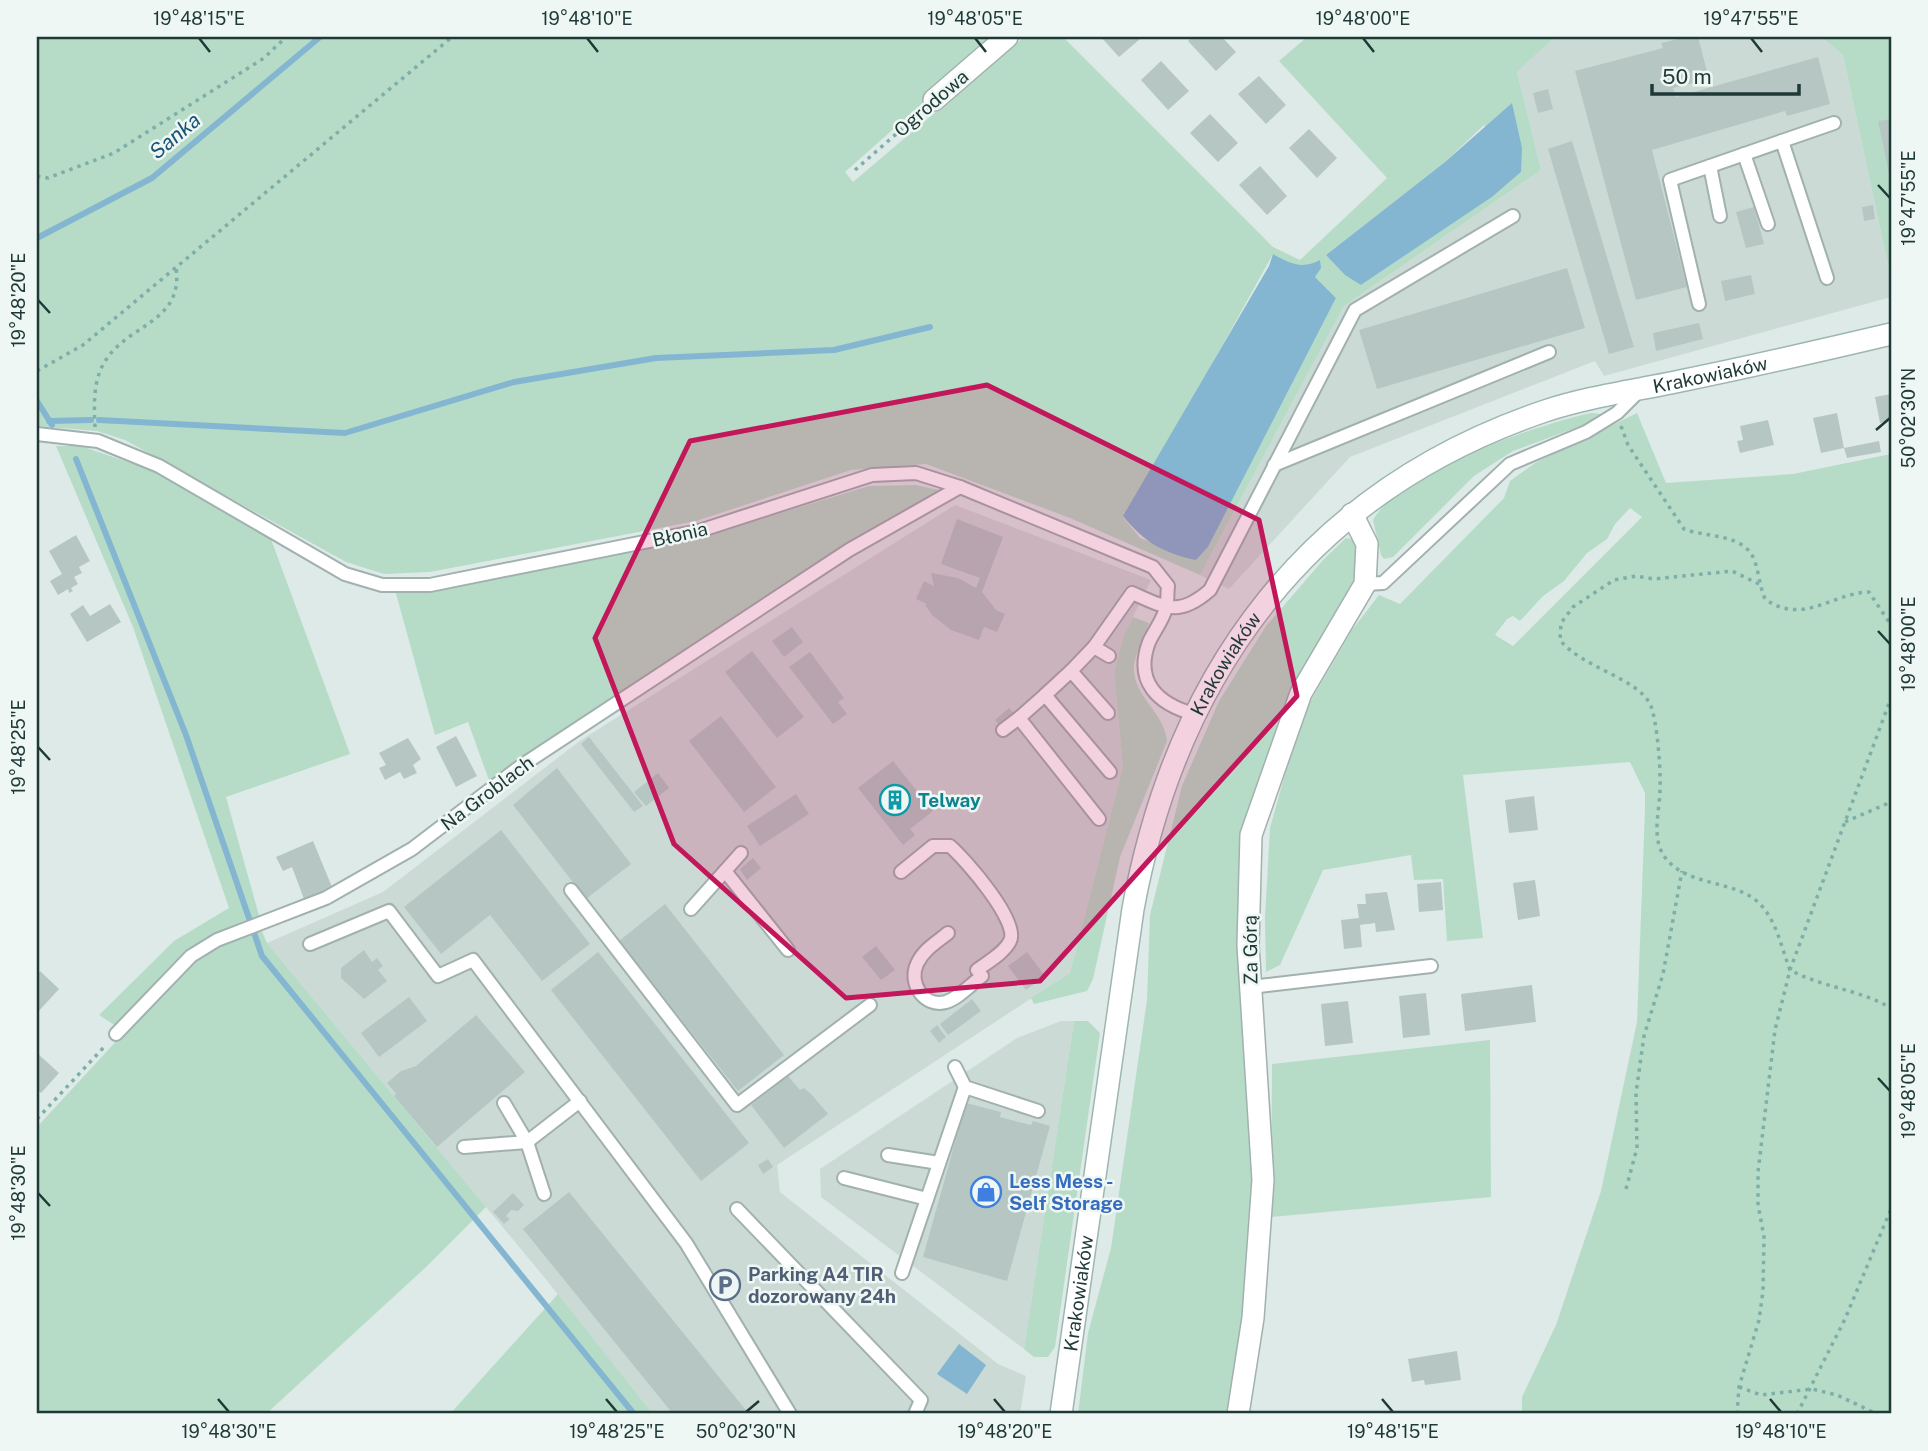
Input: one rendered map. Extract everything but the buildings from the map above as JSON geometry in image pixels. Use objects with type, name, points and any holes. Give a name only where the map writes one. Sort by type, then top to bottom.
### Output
[{"type":"main road","name":"Ogrodowa","points":[[934,100],[1007,37]]},
{"type":"main road","name":"Krakowiaków","points":[[1061,1414],[1140,872],[1161,797],[1194,714],[1265,602],[1296,567],[1352,514],[1391,484],[1483,434],[1549,410],[1891,334]]},
{"type":"main road","name":"Za Górą","points":[[1238,1414],[1253,1318],[1263,1180],[1248,945],[1251,835],[1301,693],[1365,584],[1367,544],[1352,514]]},
{"type":"lane","points":[[1699,304],[1670,180],[1834,123]]},
{"type":"lane","points":[[1782,141],[1827,278]]},
{"type":"lane","points":[[1744,154],[1768,224]]},
{"type":"lane","points":[[1710,166],[1720,216]]},
{"type":"lane","points":[[1003,730],[1045,695],[1094,647],[1132,593],[1166,608],[1179,609],[1190,605],[1210,590],[1355,310],[1513,216]]},
{"type":"lane","points":[[1274,465],[1549,352]]},
{"type":"lane","points":[[1365,584],[1383,583],[1510,464],[1586,432],[1617,413],[1641,389]]},
{"type":"lane","name":"Błonia","points":[[37,434],[99,441],[159,466],[345,574],[382,584],[430,584],[699,531],[872,475],[916,473],[960,487],[1153,567],[1168,586],[1166,608]]},
{"type":"lane","name":"Na Groblach","points":[[116,1034],[191,956],[217,940],[326,898],[412,849],[521,766],[849,550],[960,487]]},
{"type":"lane","points":[[1166,608],[1150,641],[1144,669],[1148,683],[1171,708],[1194,714]]},
{"type":"lane","points":[[1094,647],[1109,656]]},
{"type":"lane","points":[[1071,671],[1108,713]]},
{"type":"lane","points":[[1045,695],[1110,772]]},
{"type":"lane","points":[[1019,718],[1099,819]]},
{"type":"lane","points":[[901,872],[933,846],[945,844],[956,851],[1008,917],[1013,933],[1010,941],[979,973],[947,1002],[937,1003],[920,994],[915,986],[916,965],[929,948],[948,933]]},
{"type":"lane","points":[[691,909],[741,853]]},
{"type":"lane","points":[[725,871],[788,950]]},
{"type":"lane","points":[[571,890],[737,1105],[870,1005]]},
{"type":"lane","points":[[310,944],[389,911],[438,976],[473,960],[686,1242],[790,1414]]},
{"type":"lane","points":[[1251,987],[1431,966]]},
{"type":"lane","points":[[955,1068],[965,1087],[1038,1111]]},
{"type":"lane","points":[[902,1273],[965,1087]]},
{"type":"lane","points":[[464,1147],[527,1142],[580,1101]]},
{"type":"lane","points":[[504,1103],[527,1142],[544,1194]]},
{"type":"lane","points":[[888,1155],[939,1163]]},
{"type":"lane","points":[[845,1178],[927,1199]]},
{"type":"lane","points":[[737,1209],[921,1400],[915,1414]]},
{"type":"path","points":[[37,176],[47,178],[114,153],[264,58],[286,37]]},
{"type":"path","points":[[37,371],[76,350],[453,37]]},
{"type":"path","name":"Ogrodowa","points":[[855,170],[934,100]]},
{"type":"path","points":[[94,407],[97,378],[108,357],[165,309],[178,293],[176,267]]},
{"type":"path","points":[[1617,413],[1628,445],[1675,519],[1691,532],[1735,540],[1747,547],[1755,560],[1765,599],[1777,608],[1792,610],[1815,608],[1869,592],[1891,625]]},
{"type":"path","points":[[1759,584],[1732,571],[1654,579],[1636,576],[1614,580],[1573,607],[1561,623],[1560,640],[1569,651],[1639,691],[1650,704],[1656,726],[1661,785],[1657,840],[1665,858],[1682,871],[1757,901],[1772,919],[1790,970],[1814,982],[1867,994],[1891,1008]]},
{"type":"path","points":[[1737,1414],[1739,1387],[1750,1360],[1760,1311],[1764,1237],[1758,1204],[1758,1172],[1775,1030],[1790,970],[1891,698]]},
{"type":"path","points":[[1844,822],[1891,802]]},
{"type":"path","points":[[1626,1189],[1637,1148],[1636,1093],[1644,1036],[1663,974],[1682,871]]},
{"type":"path","points":[[37,1119],[116,1034]]},
{"type":"path","points":[[1797,1414],[1812,1389],[1891,1209]]},
{"type":"path","points":[[1739,1387],[1761,1395],[1812,1389],[1838,1395],[1877,1414]]},
{"type":"highlighted area","points":[[987,385],[1259,520],[1297,696],[1040,981],[846,998],[674,844],[595,638],[690,441]]},
{"type":"shaded area","points":[[1555,37],[1821,37],[1843,55],[1891,279],[1891,297],[1604,376],[1595,361],[1350,457],[1229,589],[1200,575],[1344,306],[1541,170],[1517,72]]},
{"type":"shaded area","points":[[955,505],[1151,580],[1124,635],[1114,673],[1123,767],[1070,973],[777,1165],[780,1192],[998,1364],[1026,1376],[1020,1414],[653,1414],[544,1277],[267,943],[383,892],[581,740]]},
{"type":"shaded area","points":[[1061,1021],[1074,1021],[1024,1349],[821,1197],[820,1169],[1017,1038]]},
{"type":"green space","points":[[37,37],[997,37],[845,172],[853,182],[1024,37],[1063,37],[1273,247],[1300,260],[1387,178],[1279,61],[1307,37],[1555,37],[1517,72],[1541,170],[1344,306],[1200,575],[1070,518],[926,464],[851,470],[696,521],[430,572],[384,574],[346,562],[125,440],[97,431],[37,426]],"holes":[[[1484,125],[1521,172],[1492,197],[1361,285],[1326,255],[1445,162]],[[1273,254],[1296,266],[1309,265],[1315,277],[1336,298],[1208,547],[1196,559],[1140,538],[1123,517],[1185,413]]]},
{"type":"green space","points":[[1821,37],[1891,37],[1891,279],[1843,55]]},
{"type":"green space","points":[[1592,413],[1601,414],[1594,421],[1513,451],[1474,476],[1393,557],[1384,559],[1381,555],[1373,520],[1387,502],[1410,485],[1440,468],[1506,439]]},
{"type":"green space","points":[[1637,413],[1666,483],[1793,474],[1891,454],[1891,1414],[1522,1414],[1522,1397],[1556,1325],[1601,1191],[1637,1022],[1645,793],[1630,762],[1463,775],[1483,938],[1447,941],[1443,879],[1414,880],[1411,855],[1323,870],[1280,965],[1266,972],[1265,918],[1270,828],[1306,709],[1352,630],[1379,595],[1400,604],[1504,498],[1510,481],[1535,463]],"holes":[[[1630,508],[1642,517],[1513,646],[1495,635],[1507,619],[1513,616],[1520,621],[1543,596],[1564,581],[1587,553],[1607,539],[1615,524]]]},
{"type":"green space","points":[[56,446],[81,446],[154,471],[271,539],[350,754],[226,797],[260,919],[188,951],[116,1026],[99,1015],[174,941],[229,908],[133,627]]},
{"type":"green space","points":[[916,485],[939,490],[849,543],[490,783],[468,722],[435,735],[395,590],[462,583],[702,537],[869,486]]},
{"type":"green space","points":[[1346,538],[1358,540],[1361,575],[1268,758],[1242,992],[1253,1193],[1246,1315],[1232,1414],[1078,1414],[1088,1333],[1111,1248],[1147,1000],[1150,915],[1182,786],[1219,701],[1266,626],[1324,559]]},
{"type":"green space","points":[[1133,617],[1149,623],[1135,661],[1135,677],[1143,696],[1161,722],[1167,741],[1120,857],[1093,979],[1087,991],[1034,1004],[1031,998],[1070,973],[1123,767],[1114,673],[1124,635]]},
{"type":"green space","points":[[261,929],[267,943],[486,1207],[425,1268],[266,1414],[37,1414],[37,1127],[180,972],[221,942]]},
{"type":"green space","points":[[1074,1021],[1088,1021],[1100,1033],[1055,1347],[1048,1357],[1034,1357],[1024,1349]]},
{"type":"green space","points":[[1490,1040],[1491,1197],[1271,1217],[1272,1064]]},
{"type":"green space","points":[[558,1294],[653,1414],[450,1414],[458,1405]]},
{"type":"water","points":[[1512,103],[1522,148],[1521,172],[1492,197],[1361,285],[1345,275],[1326,255],[1445,162]]},
{"type":"water","points":[[1273,254],[1301,265],[1320,260],[1321,268],[1315,277],[1336,298],[1208,547],[1196,560],[1184,557],[1147,540],[1123,516],[1269,266]]},
{"type":"water","points":[[959,1344],[986,1365],[967,1394],[937,1374]]},
{"type":"waterway","name":"Sanka","points":[[37,238],[152,178],[320,37]]},
{"type":"waterway","points":[[99,420],[345,433],[514,382],[656,358],[834,350],[930,327]]},
{"type":"waterway","points":[[37,401],[52,425]]},
{"type":"waterway","points":[[49,421],[91,420]]},
{"type":"waterway","points":[[76,459],[186,735],[262,956],[634,1414]]},
{"type":"place","name":"Telway","points":[[895,800]]},
{"type":"place","name":"Less Mess - Self Storage","points":[[986,1192]]},
{"type":"place","name":"Parking A4 TIR dozorowany 24h","points":[[725,1285]]}]
